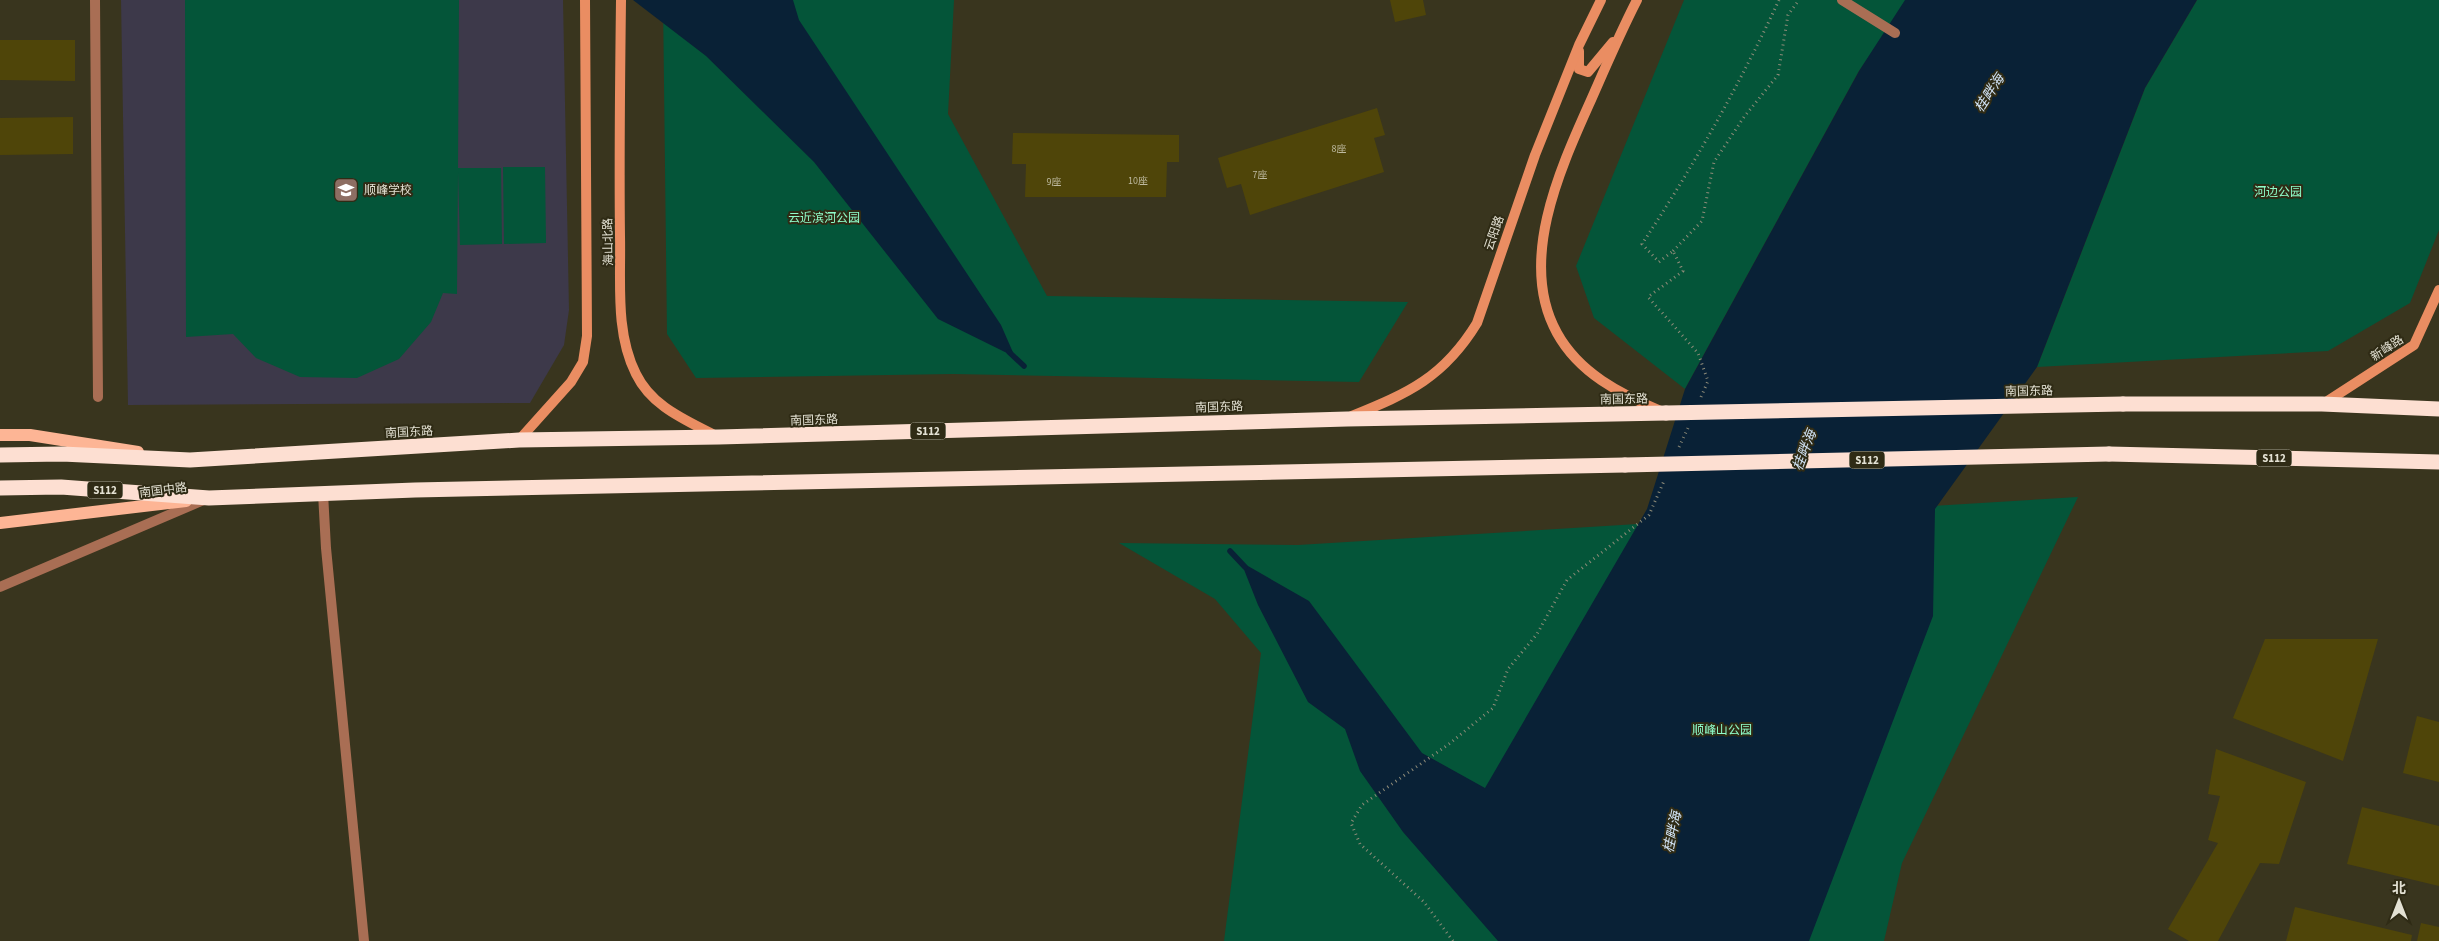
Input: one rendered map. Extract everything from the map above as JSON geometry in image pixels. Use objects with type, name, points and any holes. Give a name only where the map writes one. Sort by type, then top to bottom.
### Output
[{"type":"highway","name":"南国东路","points":[[0,455],[62,454],[190,460],[519,440],[719,437],[1347,418],[2123,404],[2322,404],[2439,409]]},
{"type":"highway","name":"S112","points":[[0,488],[61,487],[209,498],[323,493],[2109,454],[2439,462]]},
{"type":"main road","name":"S112","points":[[0,435],[30,435],[190,460]]},
{"type":"main road","name":"南国中路","points":[[0,523],[209,498]]},
{"type":"street","points":[[95,0],[98,397]]},
{"type":"street","name":"海山北路","points":[[519,440],[572,382],[582,362],[587,336],[586,0]]},
{"type":"street","name":"云阳路","points":[[1347,418],[1390,401],[1423,383],[1450,362],[1465,344],[1477,323],[1486,300],[1535,155],[1580,45],[1601,0]]},
{"type":"street","points":[[1637,0],[1620,33],[1558,181],[1548,210],[1543,240],[1542,274],[1546,304],[1557,332],[1582,365],[1625,396],[1666,413]]},
{"type":"street","points":[[1842,0],[1895,33]]},
{"type":"street","name":"海山北路","points":[[621,1],[620,220],[622,312],[625,344],[636,375],[654,399],[672,414],[719,437]]},
{"type":"street","points":[[1580,45],[1580,69],[1588,72],[1620,33]]},
{"type":"street","name":"新峰路","points":[[2322,404],[2414,345],[2439,290]]},
{"type":"street","points":[[323,493],[327,558],[364,941]]},
{"type":"street","points":[[0,586],[209,498]]},
{"type":"path","points":[[1779,0],[1737,85],[1664,212],[1642,244],[1660,262],[1702,220],[1714,162],[1744,117],[1778,75],[1788,15],[1800,0]]},
{"type":"path","points":[[1672,251],[1683,271],[1648,297],[1698,353],[1708,381],[1700,399]]},
{"type":"path","points":[[1677,452],[1688,426]]},
{"type":"path","points":[[1453,941],[1424,902],[1360,844],[1350,823],[1362,805],[1450,744],[1493,708],[1508,669],[1537,634],[1567,580],[1649,515],[1665,479]]},
{"type":"shaded area","name":"顺峰学校","points":[[121,0],[563,0],[569,310],[564,345],[530,403],[128,405]]},
{"type":"green space","points":[[185,0],[459,0],[458,168],[501,168],[502,244],[460,245],[458,172],[457,294],[443,293],[431,322],[399,359],[357,378],[300,377],[256,358],[233,334],[186,337]]},
{"type":"green space","name":"云近滨河公园","points":[[663,0],[954,0],[948,114],[1047,296],[1408,302],[1359,382],[953,374],[696,378],[667,334]]},
{"type":"green space","points":[[1684,0],[1908,0],[1859,71],[1685,389],[1594,318],[1576,266]]},
{"type":"green space","name":"河边公园","points":[[2197,0],[2439,0],[2439,230],[2410,303],[2328,351],[2037,367],[2145,88]]},
{"type":"green space","points":[[503,167],[545,167],[546,243],[504,244]]},
{"type":"green space","name":"顺峰山公园","points":[[2078,497],[1902,863],[1884,941],[1224,941],[1261,653],[1215,599],[1119,543],[1298,545]]},
{"type":"water","points":[[633,0],[793,0],[799,20],[1001,325],[1015,357],[938,319],[814,162],[706,56]]},
{"type":"water","name":"桂畔海","points":[[1905,0],[2197,0],[2145,88],[2037,367],[1935,509],[1933,616],[1809,941],[1498,941],[1403,832],[1360,771],[1345,729],[1308,702],[1258,605],[1241,562],[1309,601],[1422,753],[1485,788],[1647,509],[1685,389],[1859,71]]},
{"type":"building","points":[[1390,0],[1423,0],[1426,15],[1395,22]]},
{"type":"building","points":[[0,40],[75,40],[75,81],[0,80]]},
{"type":"building","points":[[1377,108],[1385,135],[1374,138],[1384,172],[1250,215],[1241,184],[1227,188],[1218,158]]},
{"type":"building","points":[[73,117],[73,154],[0,155],[0,118]]},
{"type":"building","points":[[1013,133],[1179,135],[1179,162],[1167,162],[1166,197],[1025,197],[1026,164],[1012,164]]},
{"type":"building","points":[[2265,639],[2378,639],[2343,761],[2233,718]]},
{"type":"building","points":[[2417,716],[2439,722],[2439,782],[2403,773]]},
{"type":"building","points":[[2216,749],[2306,782],[2279,864],[2260,863],[2218,941],[2189,941],[2168,929],[2218,843],[2208,840],[2220,796],[2208,794]]},
{"type":"building","points":[[2362,807],[2439,826],[2439,886],[2347,864]]},
{"type":"building","points":[[2295,907],[2412,935],[2411,941],[2286,941]]},
{"type":"building","points":[[2421,923],[2439,927],[2439,941],[2417,941]]},
{"type":"waterway","points":[[1009,352],[1024,366]]},
{"type":"waterway","points":[[1230,551],[1245,567]]},
{"type":"place","name":"顺峰学校","points":[[346,190]]}]
